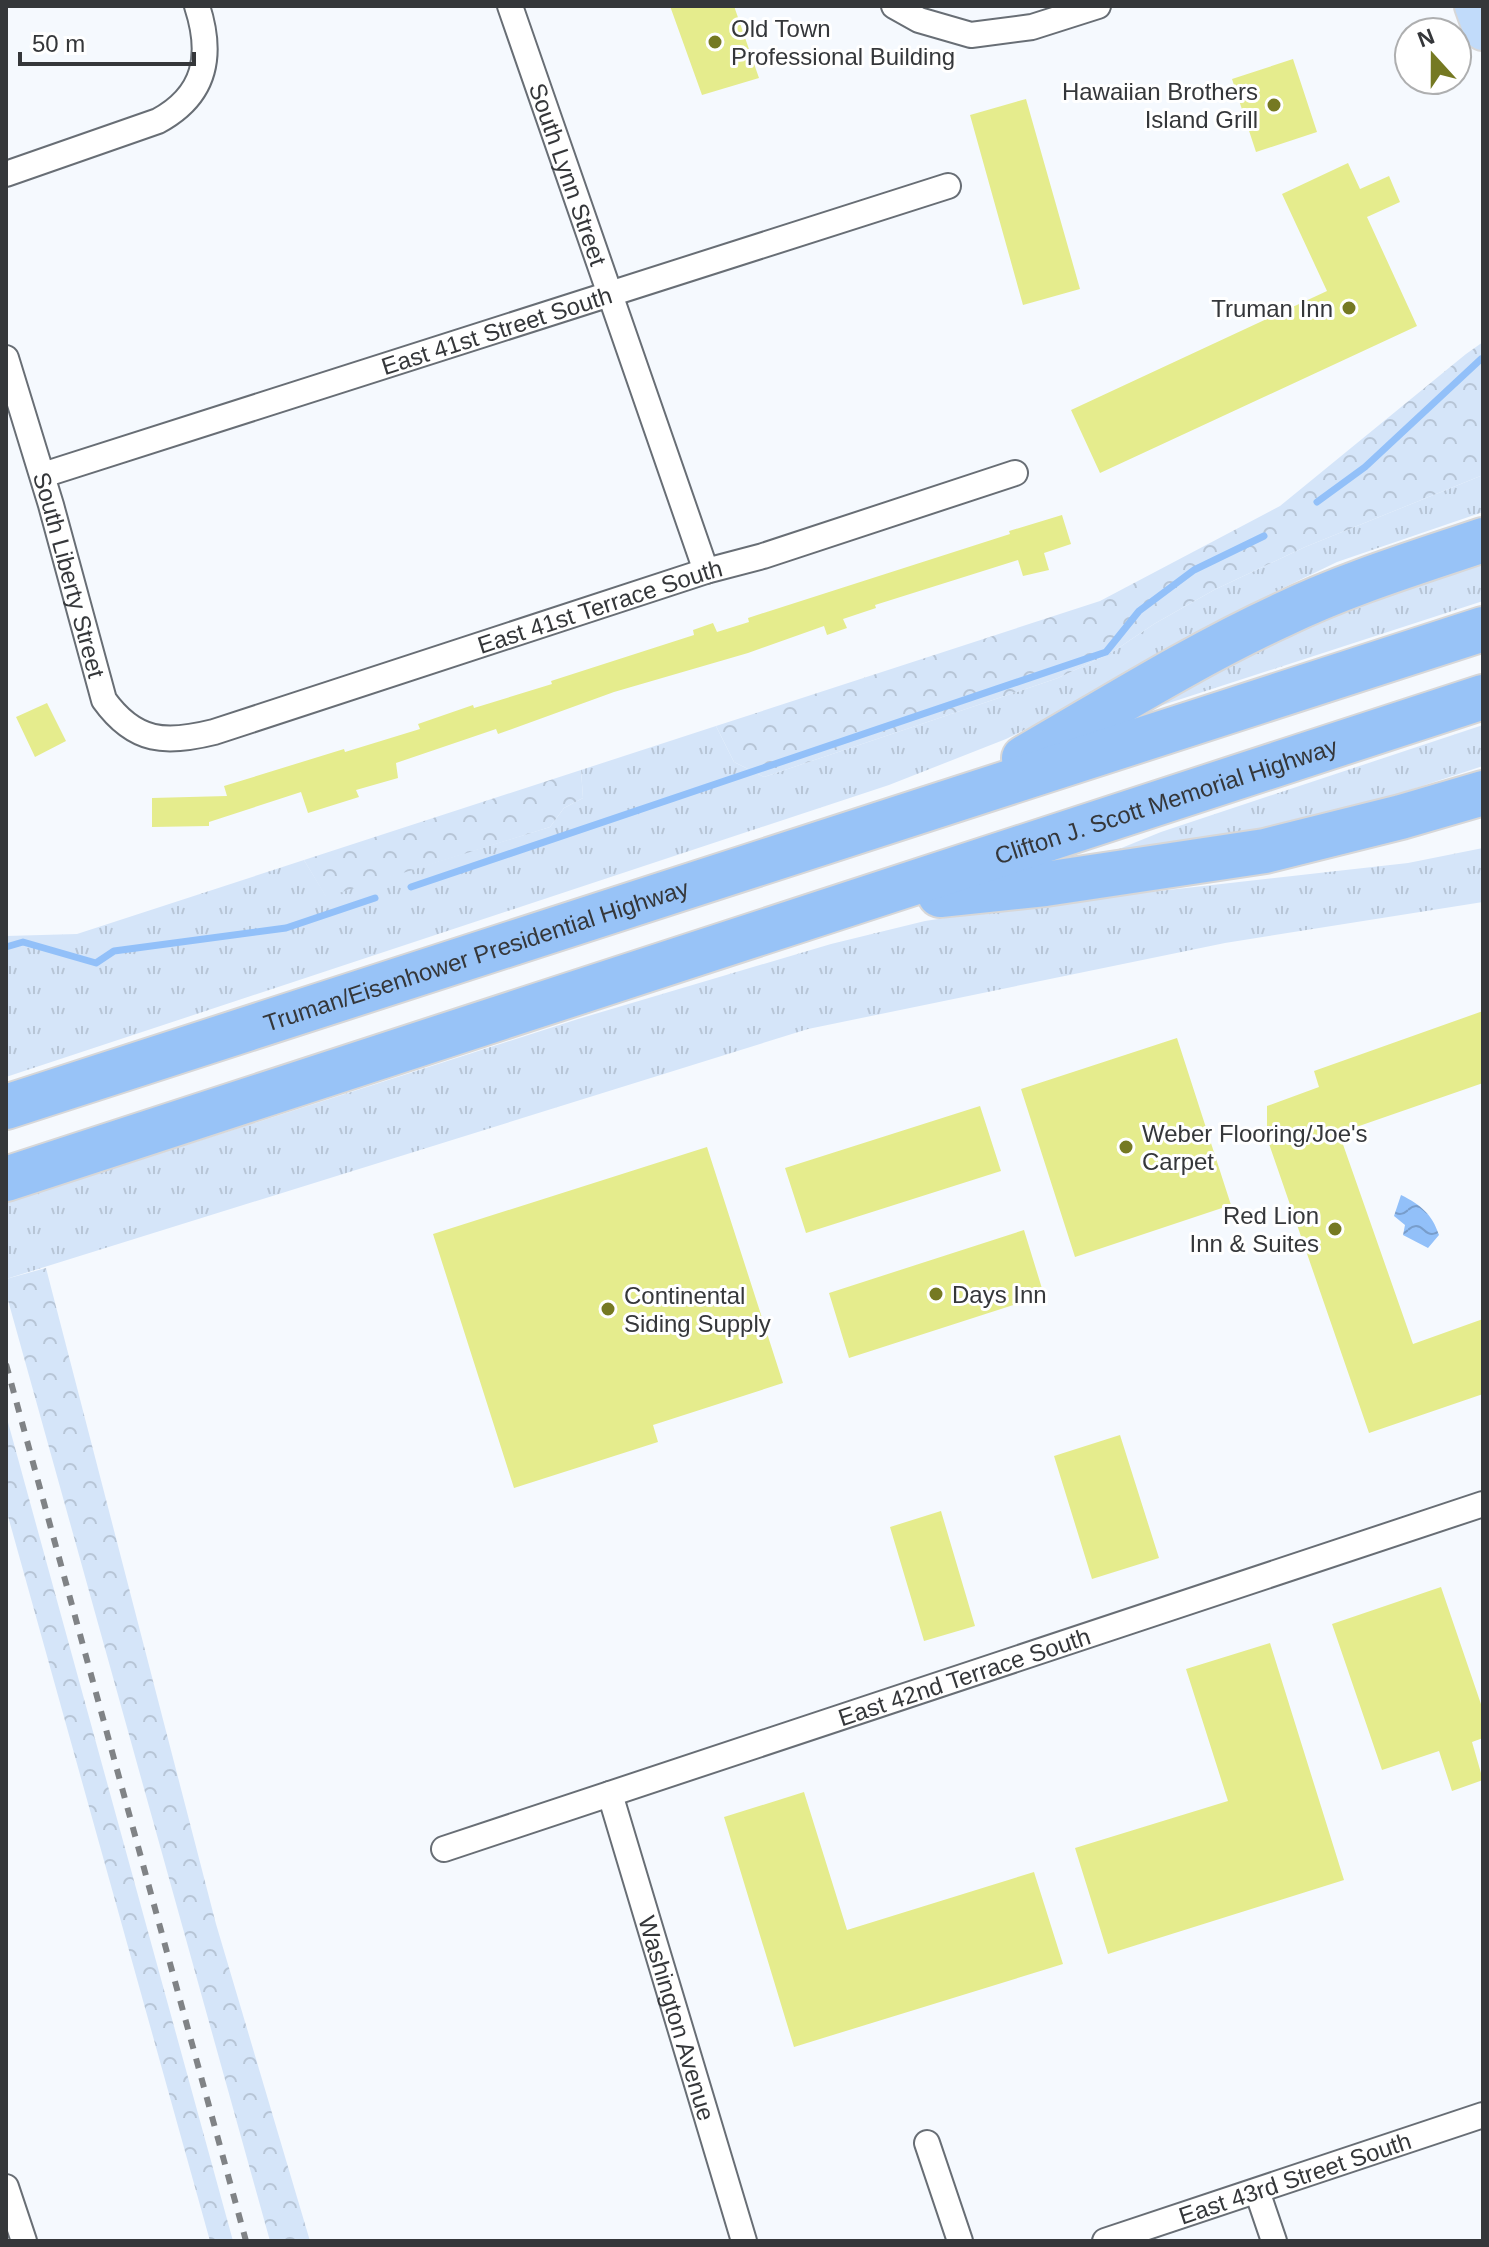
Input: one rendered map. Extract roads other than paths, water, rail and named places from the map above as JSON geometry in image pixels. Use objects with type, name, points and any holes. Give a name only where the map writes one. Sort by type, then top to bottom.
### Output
[{"type":"highway","points":[[947,803],[1205,654],[1281,615],[1352,585],[1483,540]]},
{"type":"highway","points":[[947,803],[1483,629]]},
{"type":"highway","name":"Clifton J. Scott Memorial Highway","points":[[850,905],[1483,697]]},
{"type":"highway","points":[[6,1179],[850,905],[1045,884],[1265,851],[1483,793]]},
{"type":"highway","name":"Truman/Eisenhower Presidential Highway","points":[[6,1107],[947,803]]},
{"type":"main road","points":[[1474,6],[1483,31]]},
{"type":"street","points":[[6,174],[158,121],[178,110],[201,78],[205,36],[197,6]]},
{"type":"street","name":"South Lynn Street","points":[[510,6],[706,571]]},
{"type":"street","points":[[894,6],[919,20],[971,35],[1032,27],[1098,6]]},
{"type":"street","name":"East 41st Street South","points":[[43,475],[948,186]]},
{"type":"street","name":"South Liberty Street","points":[[6,358],[43,475],[104,700],[114,715],[141,734],[163,740],[186,739]]},
{"type":"street","name":"East 41st Terrace South","points":[[186,739],[1015,473]]},
{"type":"street","name":"East 42nd Terrace South","points":[[444,1849],[1483,1504]]},
{"type":"street","name":"Washington Avenue","points":[[610,1794],[744,2241]]},
{"type":"street","name":"East 43rd Street South","points":[[1105,2241],[1483,2115]]},
{"type":"street","points":[[927,2143],[960,2241]]},
{"type":"street","points":[[6,2187],[24,2241]]},
{"type":"street","points":[[1257,2191],[1274,2241]]},
{"type":"water","points":[[1401,1195],[1425,1211],[1433,1221],[1439,1235],[1428,1248],[1403,1235],[1405,1225],[1394,1216]]},
{"type":"waterway","points":[[1317,502],[1365,467],[1481,359]]},
{"type":"waterway","points":[[411,887],[1106,652],[1139,611],[1194,570],[1264,536]]},
{"type":"waterway","points":[[6,947],[23,942],[96,963],[114,951],[286,928],[375,898]]},
{"type":"railway","points":[[6,1364],[246,2241]]},
{"type":"place","name":"Old Town Professional Building","points":[[715,42]]},
{"type":"place","name":"Hawaiian Brothers Island Grill","points":[[1274,105]]},
{"type":"place","name":"Truman Inn","points":[[1349,308]]},
{"type":"place","name":"Weber Flooring/Joe's Carpet","points":[[1126,1147]]},
{"type":"place","name":"Red Lion Inn & Suites","points":[[1335,1229]]},
{"type":"place","name":"Days Inn","points":[[936,1294]]},
{"type":"place","name":"Continental Siding Supply","points":[[608,1309]]}]
